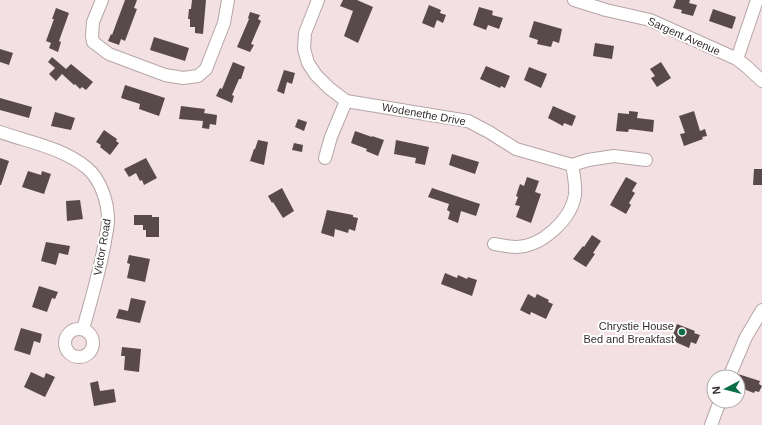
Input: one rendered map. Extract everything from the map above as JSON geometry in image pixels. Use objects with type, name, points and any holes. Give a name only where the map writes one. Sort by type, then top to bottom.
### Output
[{"type":"street","points":[[102,0],[93,22],[93,42],[109,54],[165,76],[183,78],[198,76],[206,69],[224,23],[228,0]]},
{"type":"street","name":"Wodenethe Drive","points":[[318,0],[305,33],[304,49],[308,63],[316,75],[329,88],[346,100],[468,121],[516,149],[572,165]]},
{"type":"street","name":"Sargent Avenue","points":[[574,0],[608,5],[650,20],[737,60],[762,81]]},
{"type":"street","points":[[737,60],[758,0]]},
{"type":"street","points":[[325,158],[331,137],[346,100]]},
{"type":"street","name":"Victor Road","points":[[0,132],[65,154],[88,168],[99,183],[107,206],[108,220],[102,256],[83,329]]},
{"type":"street","points":[[494,244],[516,247],[532,244],[546,236],[564,221],[569,213],[575,196],[575,179],[572,165],[588,160],[614,156],[646,160]]},
{"type":"street","points":[[733,369],[746,337],[762,310]]},
{"type":"street","points":[[711,425],[717,409]]},
{"type":"building","points":[[125,0],[137,0],[134,8],[137,9],[125,41],[121,39],[119,45],[108,41],[111,34],[112,35]]},
{"type":"building","points":[[192,0],[206,0],[203,34],[195,33],[195,27],[190,27],[190,19],[188,19]]},
{"type":"building","points":[[343,0],[357,0],[373,7],[358,43],[344,36],[353,11],[340,6]]},
{"type":"building","points":[[676,0],[690,0],[689,3],[697,5],[693,16],[681,13],[682,10],[673,8]]},
{"type":"building","points":[[429,5],[441,10],[440,13],[446,15],[443,23],[437,20],[434,28],[422,23]]},
{"type":"building","points":[[479,7],[493,11],[492,15],[503,18],[499,29],[488,25],[486,30],[473,25]]},
{"type":"building","points":[[56,8],[69,13],[59,41],[61,42],[58,52],[49,48],[51,43],[46,41],[54,19],[52,19]]},
{"type":"building","points":[[713,9],[736,17],[732,29],[709,21]]},
{"type":"building","points":[[250,12],[260,15],[258,19],[261,21],[251,44],[254,45],[250,52],[237,47],[249,19]]},
{"type":"building","points":[[534,21],[562,29],[559,43],[553,41],[551,47],[537,44],[538,40],[529,37]]},
{"type":"building","points":[[154,37],[189,48],[185,61],[150,50]]},
{"type":"building","points":[[595,43],[614,46],[612,59],[593,56]]},
{"type":"building","points":[[0,49],[13,53],[9,65],[0,62]]},
{"type":"building","points":[[52,57],[66,69],[71,64],[93,82],[86,90],[82,87],[80,89],[75,84],[74,85],[62,74],[56,81],[49,74],[55,68],[48,62]]},
{"type":"building","points":[[233,62],[245,67],[241,79],[239,79],[232,95],[234,96],[232,103],[216,96],[220,88],[222,89]]},
{"type":"building","points":[[661,62],[671,78],[657,87],[651,78],[655,76],[650,69]]},
{"type":"building","points":[[486,66],[510,76],[505,88],[501,86],[500,88],[480,79]]},
{"type":"building","points":[[529,67],[547,74],[541,88],[524,80]]},
{"type":"building","points":[[284,70],[295,73],[292,84],[287,82],[284,94],[277,91]]},
{"type":"building","points":[[125,85],[165,98],[159,116],[139,109],[140,104],[121,98]]},
{"type":"building","points":[[0,98],[32,107],[29,118],[0,110]]},
{"type":"building","points":[[181,106],[205,109],[204,113],[217,115],[216,125],[210,124],[209,129],[202,128],[203,121],[179,119]]},
{"type":"building","points":[[553,106],[576,116],[572,126],[564,123],[563,126],[548,118]]},
{"type":"building","points":[[629,111],[638,112],[637,118],[654,120],[653,132],[629,129],[628,132],[616,131],[618,113],[629,114]]},
{"type":"building","points":[[694,111],[700,131],[705,129],[707,136],[684,146],[680,134],[685,133],[679,116]]},
{"type":"building","points":[[55,112],[75,118],[71,130],[51,126]]},
{"type":"building","points":[[298,119],[307,122],[304,131],[295,127]]},
{"type":"building","points":[[104,130],[117,139],[116,141],[119,143],[110,155],[100,147],[101,145],[96,142]]},
{"type":"building","points":[[355,131],[384,140],[378,156],[366,151],[367,149],[351,143]]},
{"type":"building","points":[[258,140],[268,142],[264,165],[250,161]]},
{"type":"building","points":[[396,140],[429,147],[425,165],[415,163],[416,158],[394,154]]},
{"type":"building","points":[[294,143],[303,145],[302,152],[292,150]]},
{"type":"building","points":[[452,154],[479,162],[475,174],[449,165]]},
{"type":"building","points":[[0,158],[9,161],[1,185],[0,185]]},
{"type":"building","points":[[146,158],[157,178],[144,185],[136,173],[129,177],[124,169]]},
{"type":"building","points":[[754,169],[762,169],[762,185],[753,185]]},
{"type":"building","points":[[28,171],[41,175],[42,171],[51,174],[44,194],[22,187]]},
{"type":"building","points":[[527,177],[539,181],[535,192],[541,194],[531,223],[516,217],[520,206],[515,205],[518,197],[516,196],[520,184],[524,186]]},
{"type":"building","points":[[626,177],[637,183],[632,191],[635,193],[629,203],[631,205],[626,214],[610,205]]},
{"type":"building","points":[[282,188],[294,211],[283,218],[268,196]]},
{"type":"building","points":[[432,188],[480,204],[476,216],[461,211],[458,223],[448,219],[450,212],[447,210],[449,204],[428,197]]},
{"type":"building","points":[[80,200],[83,219],[67,221],[66,201]]},
{"type":"building","points":[[327,210],[353,215],[353,217],[358,218],[355,231],[349,229],[348,233],[335,229],[334,237],[321,233]]},
{"type":"building","points":[[134,215],[152,215],[152,217],[159,217],[159,237],[146,237],[146,230],[143,230],[143,225],[134,225]]},
{"type":"building","points":[[592,235],[601,241],[593,253],[595,254],[586,267],[573,259]]},
{"type":"building","points":[[46,242],[70,246],[68,255],[59,253],[56,265],[41,261]]},
{"type":"building","points":[[129,255],[150,259],[145,282],[127,278],[130,264],[127,263]]},
{"type":"building","points":[[445,273],[457,278],[458,275],[467,279],[468,277],[477,280],[472,296],[441,284]]},
{"type":"building","points":[[39,286],[58,292],[55,299],[52,298],[47,312],[32,307]]},
{"type":"building","points":[[528,294],[535,298],[537,294],[549,300],[548,302],[553,304],[546,319],[531,312],[530,315],[520,310]]},
{"type":"building","points":[[131,298],[146,301],[140,323],[116,318],[119,309],[128,311]]},
{"type":"building","points":[[677,324],[695,331],[694,333],[700,335],[696,344],[691,342],[689,348],[671,340]]},
{"type":"building","points":[[21,328],[42,334],[40,343],[34,341],[30,355],[14,350]]},
{"type":"building","points":[[122,347],[141,349],[139,372],[124,370],[125,356],[121,356]]},
{"type":"building","points":[[31,372],[44,378],[46,373],[55,377],[45,397],[24,387]]},
{"type":"building","points":[[746,377],[760,381],[759,384],[762,386],[759,392],[755,391],[754,393],[746,390]]},
{"type":"building","points":[[98,381],[100,391],[114,389],[116,402],[94,406],[90,383]]},
{"type":"place","name":"Chrystie House Bed and Breakfast","points":[[682,332]]}]
